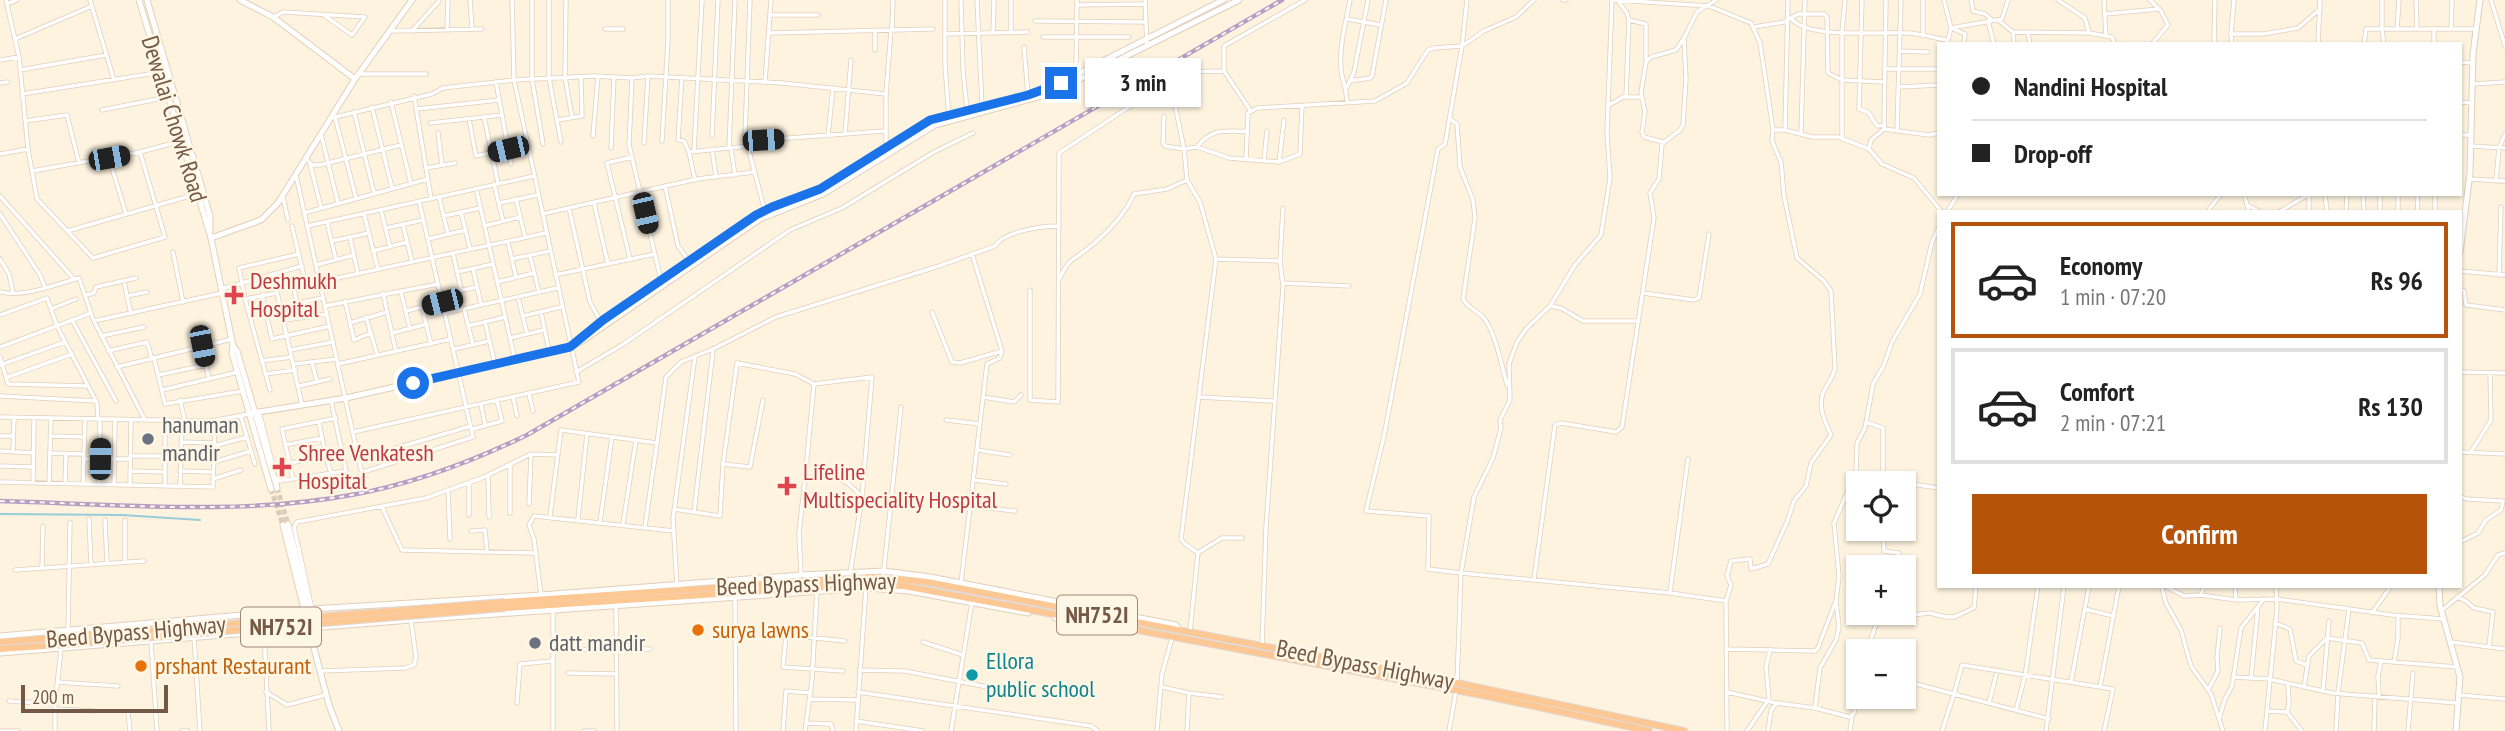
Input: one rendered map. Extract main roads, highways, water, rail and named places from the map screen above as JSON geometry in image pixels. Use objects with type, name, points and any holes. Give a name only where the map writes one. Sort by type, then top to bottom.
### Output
[{"type":"highway","name":"Beed Bypass Highway","points":[[0,651],[677,587],[883,575],[960,586],[972,597],[1172,638],[1192,636],[1262,646],[1456,686],[1650,731]]},
{"type":"highway","name":"Beed Bypass Highway","points":[[504,605],[616,604],[817,589],[904,586],[1179,630],[1192,636],[1684,731]]},
{"type":"highway","name":"Beed Bypass Highway","points":[[0,642],[59,644]]},
{"type":"waterway","points":[[0,514],[122,515],[200,520]]},
{"type":"tunnel","points":[[277,488],[288,524]]},
{"type":"tunnel","points":[[271,489],[283,525]]},
{"type":"railway","points":[[0,501],[176,507],[265,505],[351,495],[419,478],[463,463],[527,435],[1282,0]]},
{"type":"place","name":"Deshmukh Hospital","points":[[234,295]]},
{"type":"place","name":"hanuman mandir","points":[[148,439]]},
{"type":"place","name":"Shree Venkatesh Hospital","points":[[282,467]]},
{"type":"place","name":"Lifeline Multispeciality Hospital","points":[[787,486]]},
{"type":"place","name":"surya lawns","points":[[698,630]]},
{"type":"place","name":"datt mandir","points":[[535,643]]},
{"type":"place","name":"prshant Restaurant","points":[[141,666]]},
{"type":"place","name":"Ellora public school","points":[[972,675]]}]
